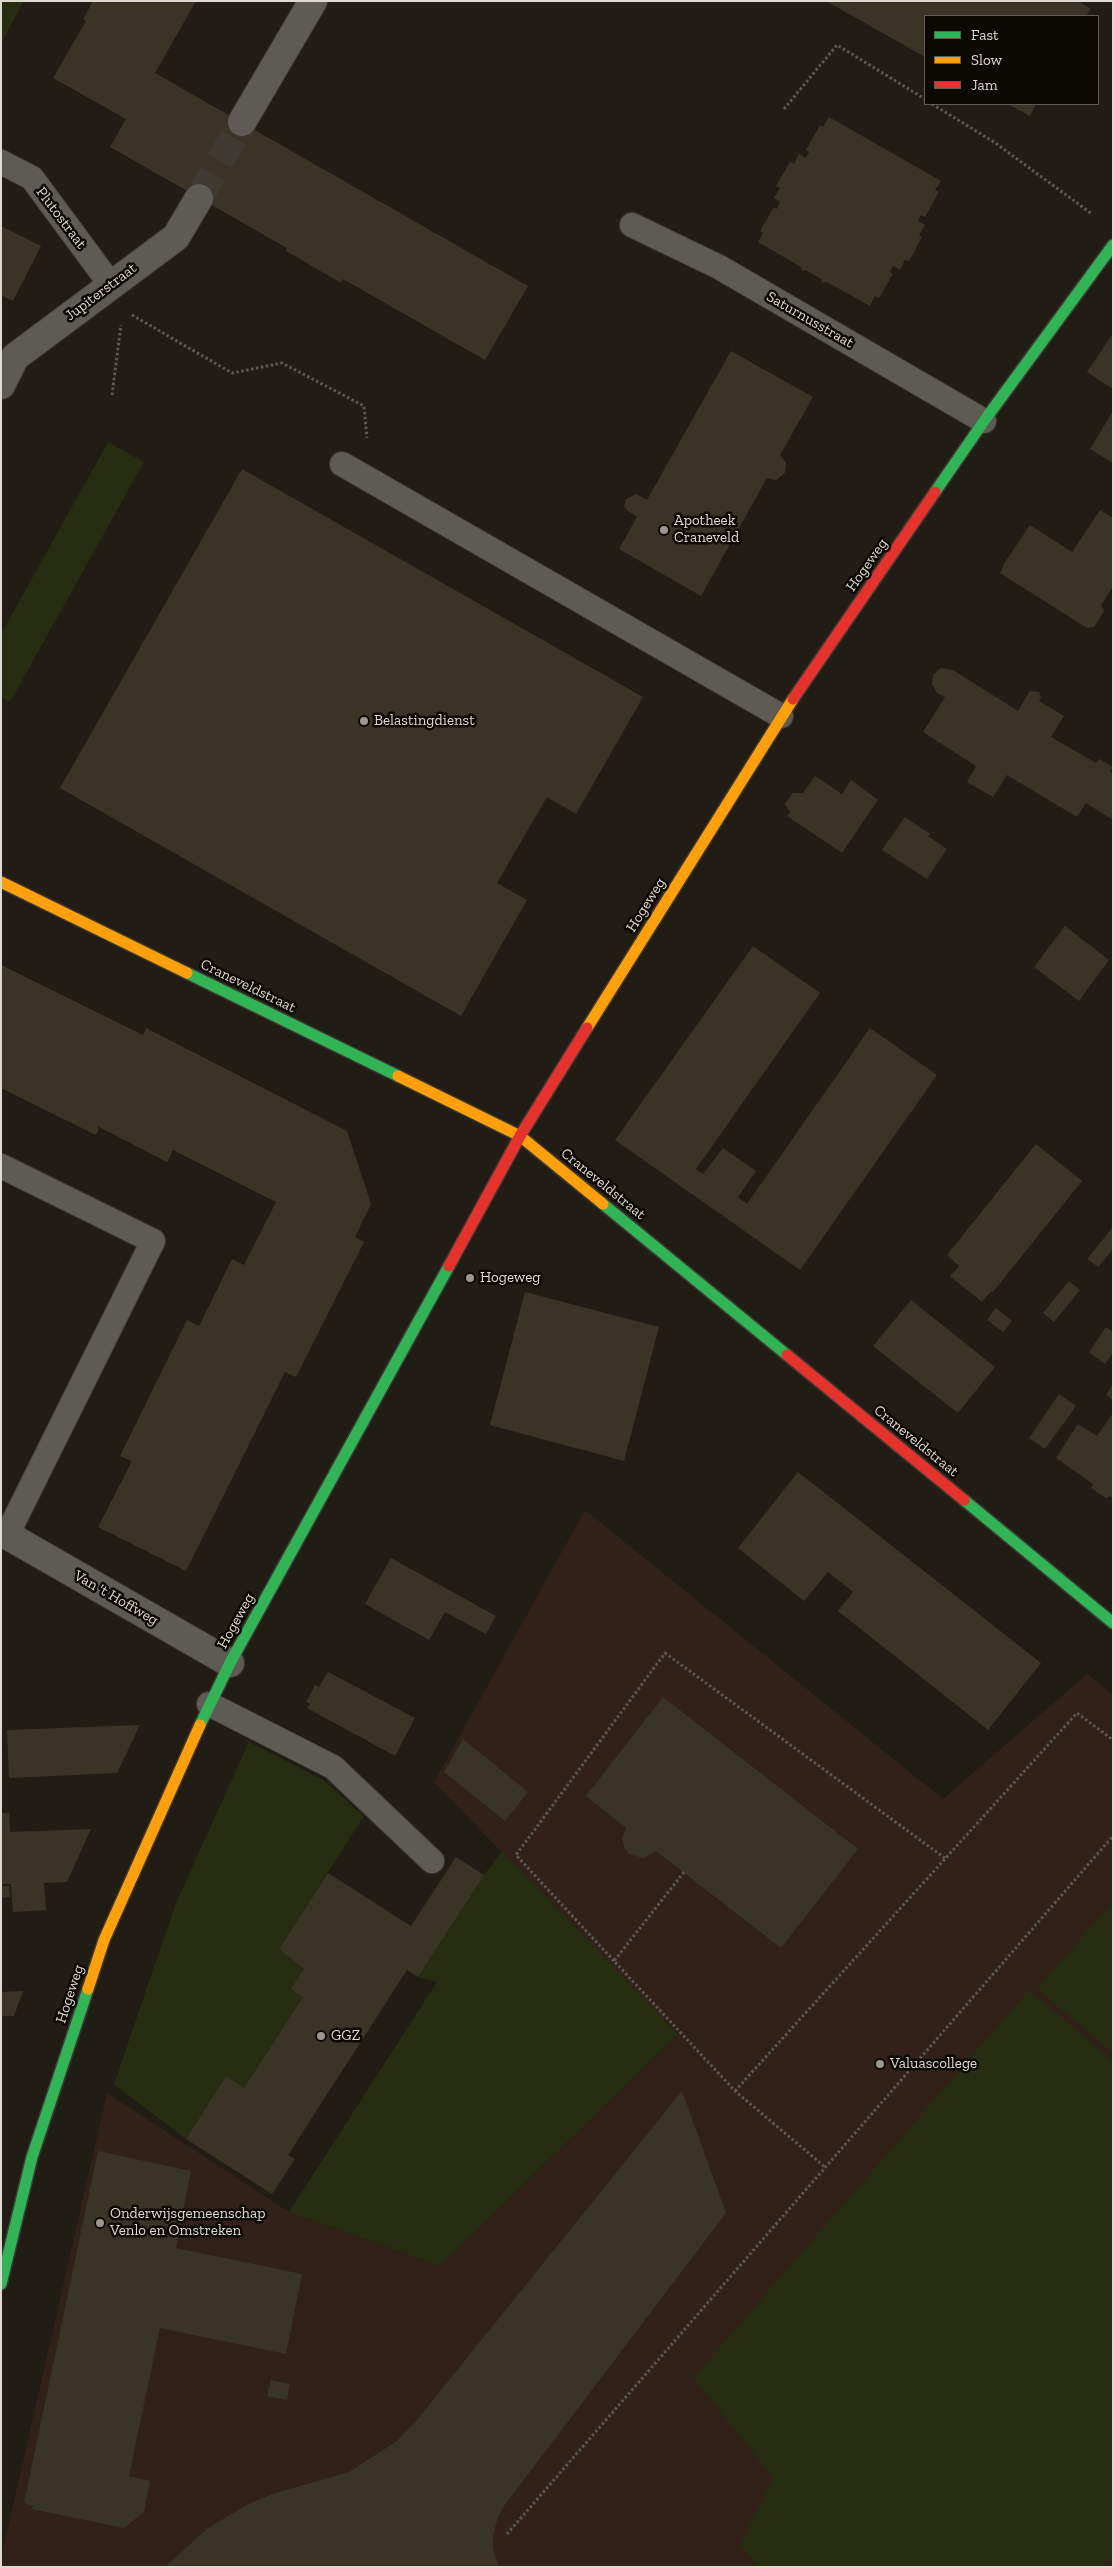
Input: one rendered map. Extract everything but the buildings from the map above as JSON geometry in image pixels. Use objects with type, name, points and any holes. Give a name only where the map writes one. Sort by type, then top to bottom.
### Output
[{"type":"street","points":[[242,122],[313,1]]},
{"type":"street","name":"Jupiterstraat","points":[[1,385],[15,357],[176,237],[199,198]]},
{"type":"street","name":"Hogeweg","points":[[1,2284],[32,2157],[104,1940],[209,1704],[230,1663],[520,1136],[780,716],[984,421],[1113,245]]},
{"type":"street","name":"Craneveldstraat","points":[[1,882],[520,1136],[1113,1623]]},
{"type":"street","name":"Van 't Hoffweg","points":[[4,1534],[230,1663]]},
{"type":"lane","name":"Plutostraat","points":[[1,162],[32,178],[111,285]]},
{"type":"lane","name":"Saturnusstraat","points":[[632,226],[719,267],[984,421]]},
{"type":"lane","points":[[342,464],[780,716]]},
{"type":"lane","points":[[1,1166],[154,1241],[4,1534]]},
{"type":"lane","points":[[209,1704],[333,1767],[432,1861]]},
{"type":"path","points":[[784,109],[837,45],[924,99]]},
{"type":"path","points":[[934,105],[994,142],[1097,218]]},
{"type":"path","points":[[111,285],[123,310],[112,395]]},
{"type":"path","points":[[123,310],[232,373],[282,363],[364,406],[372,482]]},
{"type":"path","points":[[825,2167],[735,2091],[516,1855],[665,1653],[946,1859]]},
{"type":"path","points":[[735,2091],[1077,1713],[1113,1740]]},
{"type":"path","points":[[507,2534],[1113,1836]]},
{"type":"path","points":[[614,1961],[684,1872]]},
{"type":"shaded area","name":"Valuascollege","points":[[585,1510],[943,1799],[1087,1674],[1113,1695],[1113,2567],[1,2567],[1,2558],[107,2093],[289,2212],[440,2266],[678,2034],[434,1782]]},
{"type":"green space","points":[[1,1],[24,1],[1,43]]},
{"type":"green space","points":[[108,442],[144,462],[10,702],[1,697],[1,634]]},
{"type":"green space","points":[[249,1742],[323,1780],[364,1816],[279,1949],[304,1969],[303,1997],[244,2088],[226,2076],[186,2139],[114,2084],[176,1903]]},
{"type":"green space","points":[[502,1851],[678,2034],[440,2266],[289,2212],[437,1982],[418,1977],[484,1875]]},
{"type":"green space","points":[[1113,1902],[1113,2053],[1037,1988]]},
{"type":"green space","points":[[1029,1990],[1113,2061],[1113,2555],[1101,2567],[760,2567],[740,2545],[773,2478],[693,2378]]},
{"type":"tunnel","points":[[199,198],[242,122]]},
{"type":"traffic: fast","points":[[935,492],[984,421],[1113,245]]},
{"type":"traffic: fast","points":[[187,973],[398,1076]]},
{"type":"traffic: fast","points":[[603,1204],[787,1355]]},
{"type":"traffic: fast","points":[[200,1725],[230,1663],[449,1266]]},
{"type":"traffic: fast","points":[[964,1500],[1113,1623]]},
{"type":"traffic: fast","points":[[1,2284],[32,2157],[88,1989]]},
{"type":"traffic: slow","points":[[587,1028],[793,699]]},
{"type":"traffic: slow","points":[[1,882],[187,973]]},
{"type":"traffic: slow","points":[[398,1076],[520,1136],[603,1204]]},
{"type":"traffic: slow","points":[[88,1989],[104,1940],[200,1725]]},
{"type":"traffic: jam","points":[[793,699],[935,492]]},
{"type":"traffic: jam","points":[[449,1266],[520,1136],[587,1028]]},
{"type":"traffic: jam","points":[[787,1355],[964,1500]]},
{"type":"place","name":"Apotheek Craneveld","points":[[664,530]]},
{"type":"place","name":"Belastingdienst","points":[[364,721]]},
{"type":"place","name":"Hogeweg","points":[[470,1278]]},
{"type":"place","name":"GGZ","points":[[321,2036]]},
{"type":"place","name":"Valuascollege","points":[[880,2064]]},
{"type":"place","name":"Onderwijsgemeenschap Venlo en Omstreken","points":[[100,2223]]}]
